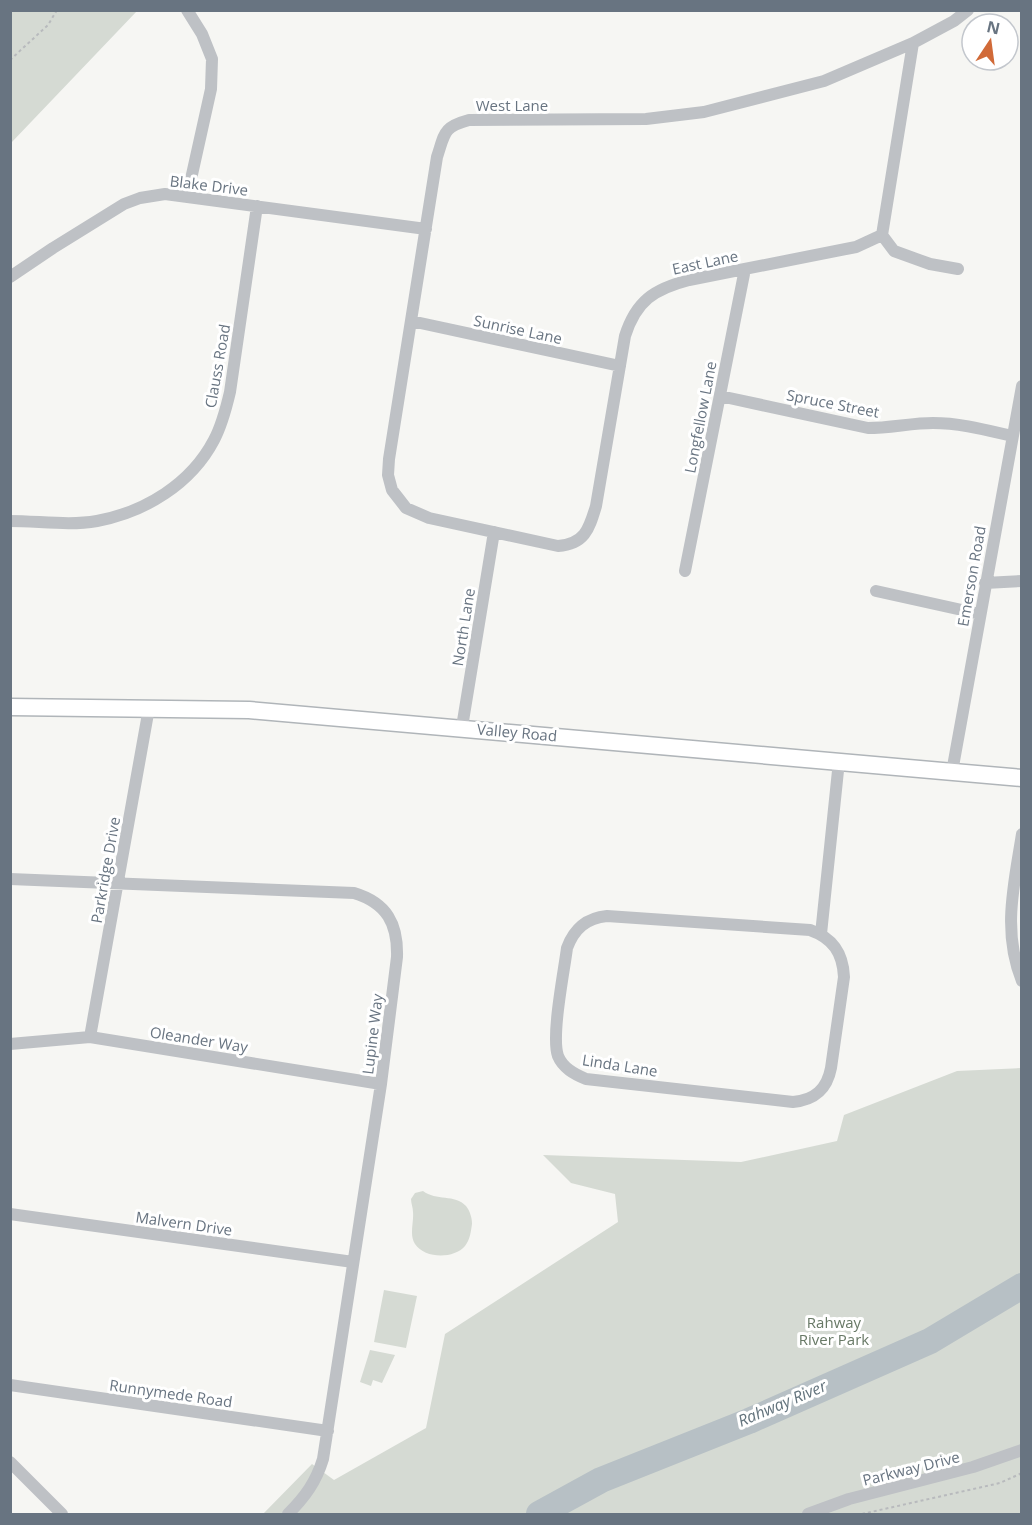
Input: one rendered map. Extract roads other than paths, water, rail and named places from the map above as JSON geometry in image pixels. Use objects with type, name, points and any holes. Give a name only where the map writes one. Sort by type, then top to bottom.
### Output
[{"type":"street","points":[[187,10],[202,34],[212,59],[211,89],[187,197]]},
{"type":"street","name":"West Lane","points":[[494,532],[429,518],[406,508],[392,490],[388,475],[437,157],[444,135],[452,125],[469,120],[646,119],[704,112],[824,81],[913,43],[954,21],[968,10]]},
{"type":"street","points":[[913,43],[882,235],[894,251],[930,264],[958,269]]},
{"type":"street","name":"Blake Drive","points":[[10,277],[124,204],[140,198],[165,194],[426,229]]},
{"type":"street","name":"Clauss Road","points":[[10,521],[66,523],[96,521],[120,515],[146,506],[167,493],[202,460],[215,440],[225,415],[230,393],[257,206]]},
{"type":"street","name":"East Lane","points":[[494,532],[558,546],[569,545],[582,538],[589,528],[596,506],[625,336],[631,316],[647,299],[666,286],[856,247],[882,235]]},
{"type":"street","name":"Longfellow Lane","points":[[685,571],[745,269]]},
{"type":"street","name":"Sunrise Lane","points":[[411,321],[620,366]]},
{"type":"street","name":"Emerson Road","points":[[952,772],[1022,386]]},
{"type":"street","name":"Spruce Street","points":[[720,396],[868,428],[893,428],[931,423],[956,424],[1012,436]]},
{"type":"street","name":"North Lane","points":[[462,727],[494,532]]},
{"type":"street","points":[[985,583],[1022,581]]},
{"type":"street","points":[[876,591],[980,614]]},
{"type":"street","name":"Valley Road","points":[[10,707],[249,710],[1022,778]]},
{"type":"street","name":"Parkridge Drive","points":[[90,1037],[149,708]]},
{"type":"street","points":[[821,934],[838,761]]},
{"type":"street","points":[[1022,834],[1009,916],[1010,938],[1022,981]]},
{"type":"street","name":"Lupine Way","points":[[10,879],[342,892],[365,897],[375,902],[390,919],[398,940],[381,1083],[328,1431],[318,1478],[288,1515]]},
{"type":"street","name":"Linda Lane","points":[[607,916],[801,929],[821,934],[830,940],[839,951],[844,977],[829,1079],[815,1096],[804,1101],[793,1102],[586,1078],[575,1075],[559,1058],[555,1039],[567,948],[572,936],[590,919],[607,916]]},
{"type":"street","name":"Oleander Way","points":[[10,1044],[90,1037],[381,1083]]},
{"type":"street","name":"Malvern Drive","points":[[10,1214],[352,1262]]},
{"type":"street","name":"Runnymede Road","points":[[10,1385],[328,1431]]},
{"type":"street","name":"Parkway Drive","points":[[808,1515],[849,1499],[973,1467],[1022,1450]]},
{"type":"street","points":[[10,1462],[62,1515]]},
{"type":"waterway","name":"Rahway River","points":[[539,1514],[601,1480],[749,1421],[930,1341],[1022,1286]]},
{"type":"park label","name":"Rahway River Park","points":[[834,1330]]}]
